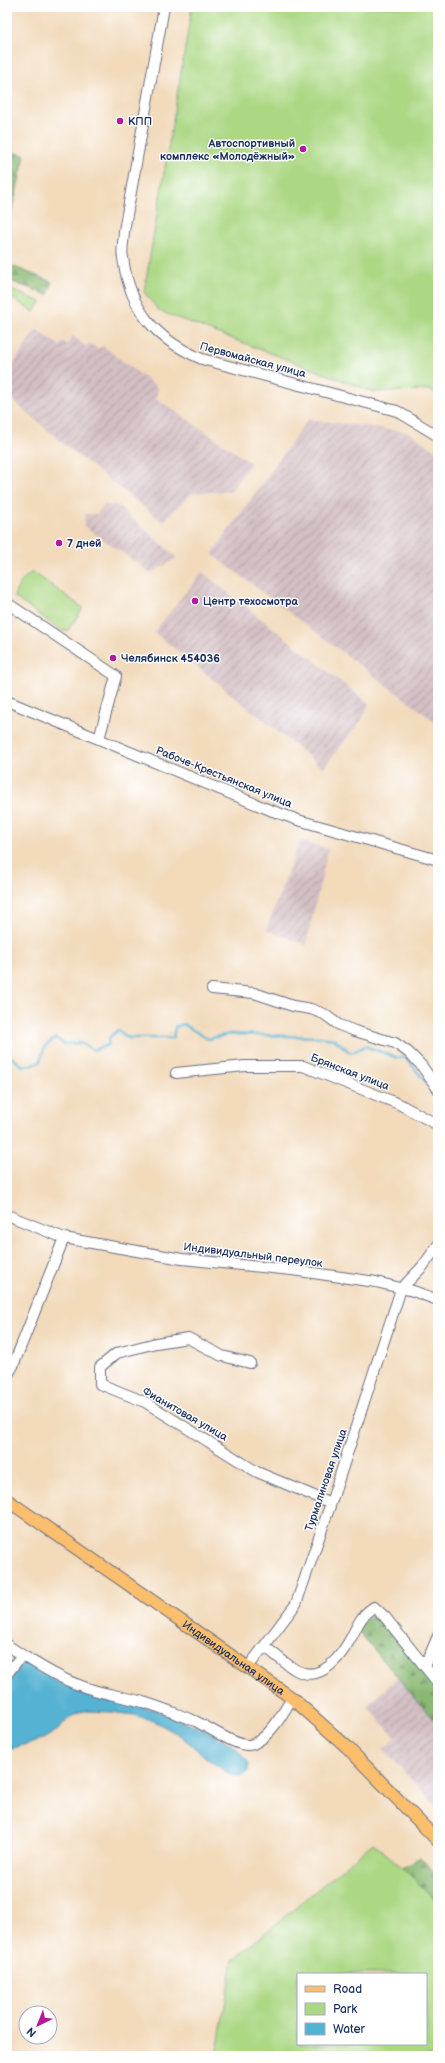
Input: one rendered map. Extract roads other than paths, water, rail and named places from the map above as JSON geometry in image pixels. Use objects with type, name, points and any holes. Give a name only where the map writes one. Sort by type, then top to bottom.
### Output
[{"type":"main road","name":"Индивидуальная улица","points":[[7,1500],[249,1666],[292,1698],[347,1747],[438,1842]]},
{"type":"street","name":"Первомайская улица","points":[[164,7],[124,231],[122,258],[137,306],[148,324],[166,340],[187,353],[202,359],[397,410],[438,436]]},
{"type":"street","points":[[7,603],[116,676],[99,739]]},
{"type":"street","name":"Рабоче-Крестьянская улица","points":[[7,701],[284,815],[438,860]]},
{"type":"street","points":[[212,989],[254,993],[293,1006],[310,1009],[324,1014],[345,1027],[395,1043],[408,1052],[421,1065],[438,1089]]},
{"type":"street","name":"Брянская улица","points":[[176,1073],[246,1066],[303,1066],[399,1104],[438,1124]]},
{"type":"street","name":"Индивидуальный переулок","points":[[7,1215],[64,1238],[182,1259],[292,1270],[376,1282],[438,1300]]},
{"type":"street","points":[[7,1376],[13,1366],[64,1238]]},
{"type":"street","points":[[401,1289],[423,1266],[438,1245]]},
{"type":"street","name":"Турмалиновая улица","points":[[249,1666],[296,1604],[331,1503],[401,1289]]},
{"type":"street","name":"Фианитовая улица","points":[[250,1363],[222,1356],[188,1338],[156,1343],[117,1354],[100,1367],[100,1384],[145,1402],[257,1472],[331,1503]]},
{"type":"street","points":[[264,1646],[297,1670],[311,1674],[326,1669],[342,1655],[365,1612],[374,1607],[385,1617],[438,1683]]},
{"type":"street","points":[[425,1666],[438,1636]]},
{"type":"street","points":[[7,1645],[58,1677],[80,1686],[146,1703],[172,1712],[209,1727],[226,1738],[243,1745],[253,1744],[266,1734],[292,1698]]},
{"type":"street","points":[[7,1674],[22,1655]]},
{"type":"water","points":[[24,1662],[39,1668],[54,1680],[74,1688],[158,1711],[196,1726],[233,1745],[249,1763],[248,1771],[241,1776],[233,1776],[209,1760],[181,1736],[154,1721],[134,1715],[110,1712],[84,1711],[70,1717],[58,1730],[43,1739],[7,1750],[7,1683]]},
{"type":"waterway","points":[[7,1054],[24,1067],[40,1062],[45,1046],[56,1038],[64,1044],[80,1043],[94,1050],[108,1045],[109,1038],[118,1030],[128,1038],[173,1038],[175,1027],[183,1024],[208,1039],[230,1034],[319,1037],[334,1039],[351,1053],[365,1046],[398,1058],[405,1057],[438,1097]]},
{"type":"place","name":"КПП","points":[[120,121]]},
{"type":"place","name":"Автоспортивный комплекс «Молодёжный»","points":[[303,149]]},
{"type":"place","name":"7 дней","points":[[59,543]]},
{"type":"place","name":"Центр техосмотра","points":[[195,601]]},
{"type":"place","name":"Челябинск 454036","points":[[113,658]]}]
